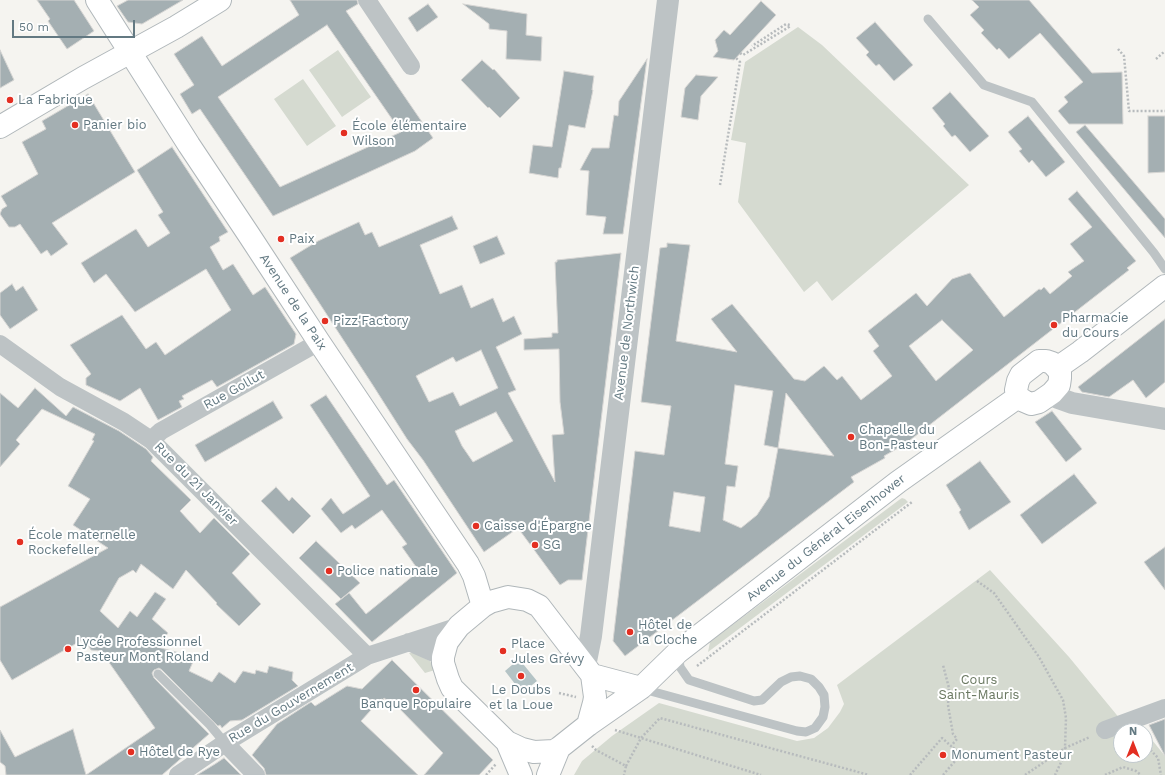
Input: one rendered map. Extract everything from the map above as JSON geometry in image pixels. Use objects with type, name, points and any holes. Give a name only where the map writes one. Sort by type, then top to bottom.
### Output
[{"type":"main road","name":"Avenue de la Paix","points":[[98,0],[189,145],[468,564],[474,576],[482,606]]},
{"type":"main road","points":[[0,127],[83,78],[176,27],[220,0]]},
{"type":"main road","points":[[1057,368],[1165,286]]},
{"type":"main road","points":[[1046,361],[1052,363],[1060,372],[1059,385],[1052,393],[1039,402],[1031,404],[1018,397],[1016,390],[1021,375],[1039,362],[1046,361]]},
{"type":"main road","name":"Avenue du Général Eisenhower","points":[[588,725],[641,688],[678,652],[898,482],[1018,397]]},
{"type":"main road","points":[[503,751],[522,749],[534,752],[548,752],[559,748],[588,725],[595,697],[588,671],[539,606],[527,600],[508,596],[482,606],[459,626],[447,642],[443,657],[445,672],[452,688],[521,775]]},
{"type":"main road","points":[[588,671],[641,688]]},
{"type":"main road","points":[[548,775],[559,748]]},
{"type":"street","points":[[367,0],[411,66]]},
{"type":"street","name":"Avenue de Northwich","points":[[588,671],[668,0]]},
{"type":"street","name":"Rue Gollut","points":[[151,440],[161,432],[319,342]]},
{"type":"street","name":"Rue du 21 Janvier","points":[[0,344],[60,387],[124,422],[151,440],[367,656]]},
{"type":"street","points":[[1052,393],[1058,398],[1072,403],[1165,419]]},
{"type":"street","name":"Rue du Gouvernement","points":[[178,775],[225,743],[367,656],[459,626]]},
{"type":"street","points":[[409,642],[443,657]]},
{"type":"street","points":[[1105,730],[1165,708]]},
{"type":"street","points":[[225,743],[256,775]]},
{"type":"lane","points":[[928,19],[984,86],[1032,102],[1154,253],[1165,269]]},
{"type":"lane","points":[[641,688],[797,731],[806,732],[815,728],[823,717],[825,708],[824,696],[819,687],[811,679],[800,676],[791,677],[781,682],[762,700],[754,701],[689,680],[680,667],[678,652]]},
{"type":"lane","points":[[158,674],[210,725],[225,743]]},
{"type":"path","points":[[740,53],[743,55],[789,27],[789,24],[752,46]]},
{"type":"path","points":[[1118,49],[1124,56],[1129,111],[1165,111]]},
{"type":"path","points":[[1156,59],[1165,51]]},
{"type":"path","points":[[720,185],[740,62],[736,58]]},
{"type":"path","points":[[697,666],[912,502]]},
{"type":"path","points":[[977,581],[994,593],[1039,657],[1063,700],[1066,718],[1065,748],[1064,756],[1055,775]]},
{"type":"path","points":[[943,665],[950,688],[948,705],[953,734],[957,739],[951,746]]},
{"type":"path","points":[[559,693],[579,698]]},
{"type":"path","points":[[624,775],[626,766],[641,738],[660,718],[869,775]]},
{"type":"path","points":[[612,729],[762,775]]},
{"type":"path","points":[[1025,775],[1065,748],[1105,730]]},
{"type":"path","points":[[910,775],[942,738],[961,754],[943,775]]},
{"type":"path","points":[[592,746],[596,750],[626,766]]},
{"type":"path","points":[[486,775],[503,751]]},
{"type":"path","points":[[1153,753],[1158,758],[1162,775]]},
{"type":"path","points":[[1105,775],[1123,766],[1136,771],[1141,775]]},
{"type":"green space","points":[[798,27],[822,45],[969,185],[832,301],[817,281],[804,292],[738,202],[746,143],[731,140],[745,62]]},
{"type":"green space","points":[[338,50],[371,97],[342,117],[309,70]]},
{"type":"green space","points":[[303,79],[336,126],[307,146],[274,99]]},
{"type":"green space","points":[[902,498],[908,502],[708,652],[710,642],[715,638]]},
{"type":"green space","name":"Cours Saint-Mauris","points":[[990,570],[1069,657],[1123,723],[1113,723],[1113,763],[1153,763],[1153,741],[1165,756],[1165,775],[574,775],[582,761],[612,736],[659,703],[797,741],[814,738],[828,728],[844,704],[837,685]]},
{"type":"green space","points":[[409,653],[415,653],[430,661],[435,670],[425,673]]},
{"type":"shaded area","points":[[519,659],[537,681],[522,693],[505,671]]},
{"type":"building","points":[[37,0],[74,0],[94,31],[67,49],[48,21],[50,19]]},
{"type":"building","points":[[128,0],[183,0],[142,24],[128,22],[117,6]]},
{"type":"building","points":[[290,0],[357,0],[358,4],[346,11],[433,138],[415,151],[273,216],[200,109],[192,114],[180,94],[194,85],[174,54],[202,36],[222,66],[299,15]],"holes":[[[327,25],[401,132],[280,187],[218,97]]]},
{"type":"building","points":[[972,0],[1029,0],[1092,73],[1122,72],[1123,124],[1069,124],[1058,111],[1068,102],[1064,97],[1083,82],[1040,33],[1009,59],[999,48],[997,50],[981,33],[984,30],[970,15],[979,7]]},
{"type":"building","points":[[761,1],[776,15],[734,60],[713,57],[718,51],[715,40],[724,30],[730,35]]},
{"type":"building","points":[[428,4],[438,17],[417,32],[408,18]]},
{"type":"building","points":[[463,4],[527,14],[526,35],[542,37],[541,61],[506,59],[507,31],[489,29],[489,24]]},
{"type":"building","points":[[875,22],[913,65],[894,81],[879,64],[876,66],[866,55],[869,52],[856,38]]},
{"type":"building","points":[[0,50],[14,80],[0,88]]},
{"type":"building","points":[[647,59],[623,234],[603,234],[606,217],[586,215],[589,171],[580,170],[592,148],[609,148],[614,115],[618,116],[619,101]]},
{"type":"building","points":[[482,60],[493,70],[494,69],[520,98],[500,118],[489,107],[488,108],[461,80]]},
{"type":"building","points":[[564,71],[594,76],[593,90],[585,128],[569,125],[558,178],[529,173],[533,145],[552,147]]},
{"type":"building","points":[[696,75],[718,77],[701,96],[698,120],[681,117],[685,88]]},
{"type":"building","points":[[950,92],[989,136],[970,152],[955,135],[952,137],[943,126],[945,124],[932,108]]},
{"type":"building","points":[[88,94],[135,172],[52,223],[68,244],[51,256],[47,250],[41,254],[20,224],[15,227],[9,227],[0,214],[2,209],[7,206],[1,196],[38,174],[22,142],[46,129],[42,121]]},
{"type":"building","points":[[1028,116],[1065,162],[1046,177],[1032,160],[1029,163],[1019,151],[1022,149],[1008,132]]},
{"type":"building","points":[[1148,116],[1165,116],[1165,172],[1148,173]]},
{"type":"building","points":[[1085,125],[1165,219],[1165,238],[1076,132]]},
{"type":"building","points":[[172,147],[228,232],[219,237],[220,241],[210,247],[223,270],[233,264],[253,295],[265,287],[296,334],[294,344],[217,387],[212,380],[182,396],[184,399],[179,401],[182,407],[158,420],[140,388],[120,401],[86,385],[86,378],[91,374],[70,345],[122,315],[146,349],[156,342],[165,355],[231,310],[206,269],[135,312],[106,274],[94,283],[81,263],[136,229],[148,247],[170,233],[158,215],[163,212],[137,170]]},
{"type":"building","points":[[1077,191],[1136,261],[1127,268],[1129,270],[905,444],[884,456],[885,458],[851,477],[854,482],[625,656],[613,641],[635,451],[664,455],[671,406],[641,402],[660,248],[667,247],[667,243],[690,245],[676,341],[737,352],[711,319],[732,304],[794,379],[805,381],[824,366],[837,380],[842,376],[861,400],[892,376],[873,351],[879,346],[868,331],[916,293],[927,306],[952,279],[970,273],[1004,317],[1039,289],[1041,290],[1044,287],[1050,294],[1072,276],[1068,272],[1084,261],[1070,244],[1092,227],[1068,199]],"holes":[[[942,320],[973,350],[936,381],[909,346]],[[735,385],[773,391],[764,445],[778,448],[769,497],[757,515],[741,528],[723,520],[727,486],[735,487],[738,466],[725,464]],[[786,393],[834,456],[778,448]],[[674,492],[705,497],[700,532],[669,526]]]},
{"type":"building","points":[[452,216],[458,229],[420,245],[440,294],[462,285],[471,308],[493,298],[503,322],[514,316],[522,334],[496,347],[516,390],[508,393],[555,482],[552,435],[564,434],[560,402],[559,349],[524,350],[524,339],[552,337],[552,333],[558,333],[555,262],[557,262],[557,260],[621,253],[582,580],[568,580],[560,585],[518,528],[484,552],[423,460],[407,439],[290,258],[318,241],[359,222],[365,235],[372,232],[379,247]],"holes":[[[481,350],[498,388],[460,406],[453,392],[429,402],[416,376],[453,357],[456,362]],[[496,412],[513,441],[473,462],[462,446],[455,431]]]},
{"type":"building","points":[[497,236],[505,254],[480,264],[473,246]]},
{"type":"building","points":[[12,284],[16,291],[23,286],[38,310],[10,329],[0,315],[0,293]]},
{"type":"building","points":[[1165,319],[1165,382],[1146,398],[1133,380],[1109,397],[1082,392],[1078,387]]},
{"type":"building","points":[[35,388],[66,416],[73,407],[119,431],[146,449],[153,457],[151,461],[191,500],[180,511],[200,533],[214,518],[250,554],[232,573],[261,604],[239,626],[216,604],[217,603],[186,570],[173,589],[141,564],[136,573],[133,570],[119,578],[100,611],[118,628],[130,611],[137,617],[155,592],[166,599],[152,619],[168,633],[157,647],[195,657],[189,671],[212,682],[219,672],[235,683],[243,671],[255,674],[256,670],[267,673],[269,666],[293,672],[292,680],[298,686],[242,720],[230,721],[222,728],[220,725],[218,726],[162,670],[159,668],[154,670],[152,673],[154,678],[209,734],[162,775],[86,775],[155,728],[101,651],[91,650],[84,639],[12,680],[0,660],[0,607],[108,548],[73,525],[90,499],[68,486],[94,441],[92,440],[95,434],[42,409],[16,440],[20,444],[0,467],[0,393],[18,408]]},
{"type":"building","points":[[326,395],[387,485],[394,480],[457,573],[372,642],[335,604],[349,593],[366,614],[419,571],[402,547],[407,544],[382,510],[355,529],[352,525],[341,533],[321,509],[331,498],[343,514],[370,496],[310,405]]},
{"type":"building","points":[[273,401],[283,418],[205,462],[195,445]]},
{"type":"building","points":[[1052,411],[1082,449],[1066,462],[1035,422]]},
{"type":"building","points":[[980,461],[1011,502],[969,530],[959,512],[961,510],[946,485]]},
{"type":"building","points":[[1074,474],[1097,503],[1042,544],[1020,515]]},
{"type":"building","points":[[276,487],[289,501],[292,497],[311,516],[293,534],[261,501]]},
{"type":"building","name":"Police nationale","points":[[316,541],[360,583],[341,599],[299,558]]},
{"type":"building","points":[[1165,547],[1165,590],[1144,562]]},
{"type":"building","points":[[392,660],[493,760],[479,775],[424,775],[443,753],[390,699],[388,701],[384,698],[383,700],[381,699],[361,721],[418,775],[266,775],[264,768],[252,755],[277,724],[311,702],[315,706],[347,686],[362,689]]},
{"type":"building","points":[[1165,719],[1165,756],[1153,733],[1153,724]]},
{"type":"building","points":[[73,729],[86,775],[6,775],[5,766],[0,762],[0,730],[15,757]]},
{"type":"building","points":[[224,758],[241,775],[197,775],[215,764]]},
{"type":"place","name":"La Fabrique","points":[[10,100]]},
{"type":"place","name":"Panier bio","points":[[75,125]]},
{"type":"place","name":"École élémentaire Wilson","points":[[344,133]]},
{"type":"place","name":"Paix","points":[[281,239]]},
{"type":"place","name":"Pizz'Factory","points":[[325,321]]},
{"type":"place","name":"Pharmacie du Cours","points":[[1054,325]]},
{"type":"place","name":"Chapelle du Bon-Pasteur","points":[[851,437]]},
{"type":"place","name":"Caisse d'Épargne","points":[[476,526]]},
{"type":"place","name":"École maternelle Rockefeller","points":[[20,542]]},
{"type":"place","name":"SG","points":[[535,545]]},
{"type":"place","name":"Police nationale","points":[[329,571]]},
{"type":"place","name":"Hôtel de la Cloche","points":[[630,632]]},
{"type":"place","name":"Lycée Professionnel Pasteur Mont Roland","points":[[68,649]]},
{"type":"place","name":"Place Jules Grévy","points":[[503,651]]},
{"type":"place","name":"Le Doubs et la Loue","points":[[521,676]]},
{"type":"place","name":"Banque Populaire","points":[[416,690]]},
{"type":"place","name":"Hôtel de Rye","points":[[131,752]]},
{"type":"place","name":"Monument Pasteur","points":[[943,755]]}]
